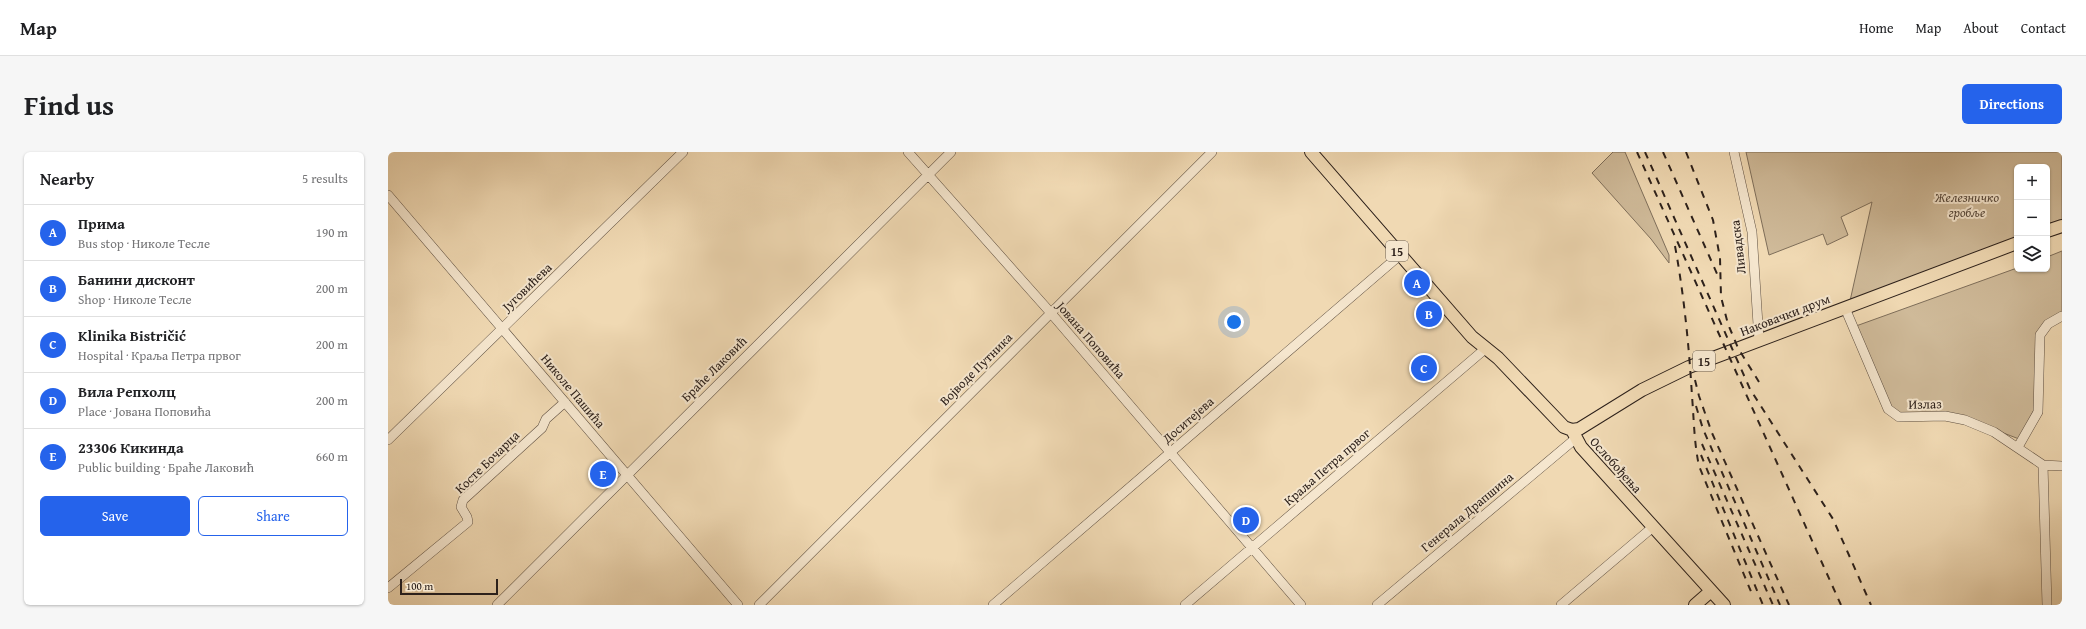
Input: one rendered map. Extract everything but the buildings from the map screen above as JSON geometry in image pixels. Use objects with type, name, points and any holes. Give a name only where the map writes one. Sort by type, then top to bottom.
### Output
[{"type":"main road","name":"15","points":[[1311,152],[1472,337],[1485,348]]},
{"type":"main road","points":[[2050,231],[2062,226]]},
{"type":"main road","name":"Наковачки друм","points":[[1574,435],[1579,429],[1642,390],[1668,376],[1759,340],[2014,244]]},
{"type":"main road","name":"Ослобођења","points":[[1485,348],[1498,358],[1564,428],[1574,435],[1653,527],[1724,605]]},
{"type":"main road","points":[[1695,605],[1712,591]]},
{"type":"street","name":"Југовићева","points":[[388,440],[683,152]]},
{"type":"street","name":"Јована Поповића","points":[[908,152],[1050,312],[1251,549],[1301,605]]},
{"type":"street","name":"Браће Лаковић","points":[[497,605],[626,474],[951,152]]},
{"type":"street","name":"Војводе Путника","points":[[759,605],[1050,312],[1212,152]]},
{"type":"street","name":"Ливадска","points":[[1734,152],[1752,232],[1759,340]]},
{"type":"street","name":"Николе Пашића","points":[[388,195],[738,605]]},
{"type":"street","name":"Доситејева","points":[[993,605],[1400,255]]},
{"type":"street","name":"Излаз","points":[[1845,308],[1888,409],[1899,417],[1945,416],[1965,420],[1994,432],[2043,465]]},
{"type":"street","points":[[2018,447],[2038,412],[2040,335],[2048,324],[2062,316]]},
{"type":"street","name":"Краља Петра првог","points":[[1186,605],[1485,348]]},
{"type":"street","name":"Косте Бочарца","points":[[388,588],[468,522],[467,517],[461,507],[463,500],[542,428],[546,419],[565,402]]},
{"type":"street","name":"Генерала Драпшина","points":[[1377,605],[1574,435]]},
{"type":"street","points":[[2047,605],[2043,465],[2062,466]]},
{"type":"street","points":[[1561,605],[1653,527]]},
{"type":"green space","points":[[1613,152],[1625,152],[1669,255],[1669,263],[1651,239],[1592,173]]},
{"type":"green space","name":"Железничко гробље","points":[[1746,152],[2062,152],[2062,222],[2050,227],[2050,164],[2014,164],[2014,240],[1850,301],[1872,202],[1841,217],[1848,235],[1827,245],[1823,234],[1769,255]]},
{"type":"green space","points":[[2062,251],[2062,313],[2041,326],[2037,336],[2034,410],[2019,439],[1962,417],[1901,414],[1890,407],[1856,326],[2014,269],[2014,272],[2050,272],[2050,256]]},
{"type":"railway","points":[[1637,152],[1841,605]]},
{"type":"railway","points":[[1645,152],[1750,389],[1833,519],[1871,605]]},
{"type":"railway","points":[[1663,152],[1718,276]]},
{"type":"railway","points":[[1686,152],[1713,220],[1720,258],[1721,297],[1728,324],[1738,348],[1759,382]]},
{"type":"railway","points":[[1675,246],[1686,321],[1697,457],[1699,466],[1752,594]]},
{"type":"railway","points":[[1695,380],[1712,433],[1789,605]]},
{"type":"railway","points":[[1696,406],[1703,429],[1780,605]]},
{"type":"railway","points":[[1702,444],[1773,605]]},
{"type":"railway","points":[[1701,455],[1763,605]]},
{"type":"place","name":"Прима","points":[[1417,283]]},
{"type":"place","name":"Банини дисконт","points":[[1429,314]]},
{"type":"place","name":"Klinika Bistričić","points":[[1424,368]]},
{"type":"place","name":"23306 Кикинда","points":[[603,474]]},
{"type":"place","name":"Вила Репхолц","points":[[1246,520]]}]
